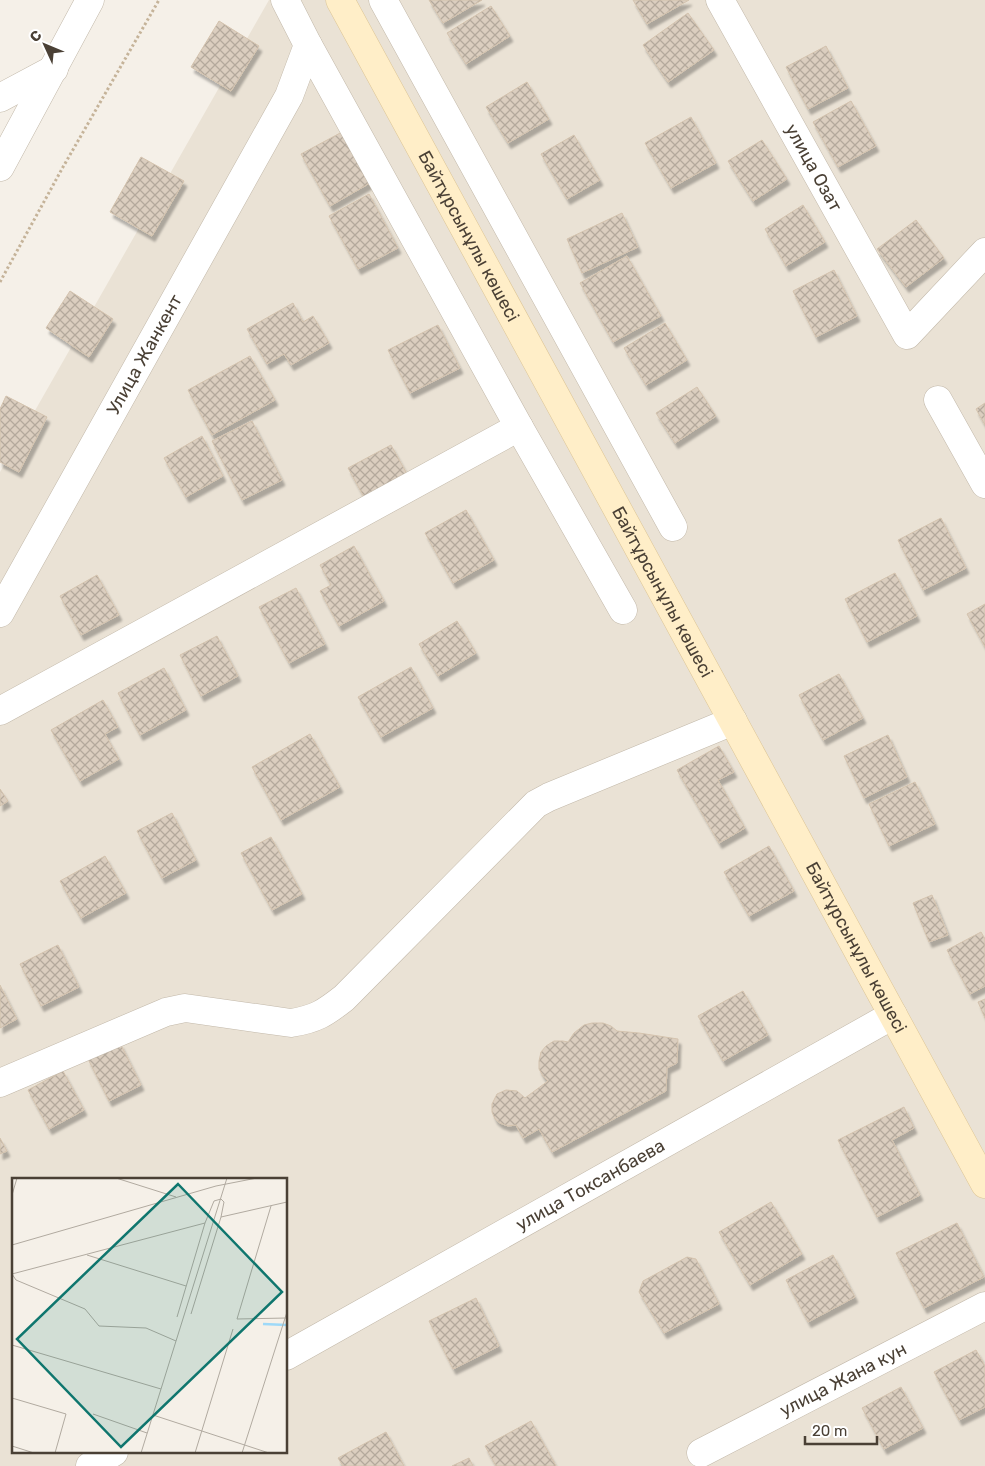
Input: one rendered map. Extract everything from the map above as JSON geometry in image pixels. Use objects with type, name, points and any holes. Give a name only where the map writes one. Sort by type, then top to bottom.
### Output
[{"type":"main road","name":"Байтұрсынұлы көшесі","points":[[340,0],[893,1015],[983,1175]]},
{"type":"street","points":[[0,167],[90,0]]},
{"type":"street","points":[[285,0],[519,427],[623,610]]},
{"type":"street","points":[[383,0],[673,527]]},
{"type":"street","name":"улица Озат","points":[[720,0],[907,335],[985,252]]},
{"type":"street","name":"Улица Жанкент","points":[[0,613],[288,96],[308,45]]},
{"type":"street","points":[[0,98],[54,69]]},
{"type":"street","points":[[938,400],[985,484]]},
{"type":"street","points":[[0,711],[519,427]]},
{"type":"street","points":[[0,1083],[166,1012],[185,1008],[292,1023],[308,1021],[326,1012],[344,998],[536,804],[733,721]]},
{"type":"street","name":"улица Токсанбаева","points":[[288,1355],[893,1015]]},
{"type":"street","name":"улица Жана кун","points":[[700,1452],[985,1306]]},
{"type":"street","points":[[90,1466],[111,1454]]},
{"type":"path","points":[[0,282],[159,0]]},
{"type":"shaded area","points":[[269,0],[985,0],[985,1466],[0,1466],[0,472]]},
{"type":"building","points":[[429,0],[482,0],[443,23]]},
{"type":"building","points":[[633,0],[689,0],[647,24]]},
{"type":"building","points":[[491,6],[510,36],[466,64],[447,33]]},
{"type":"building","points":[[688,13],[714,50],[668,82],[643,45]]},
{"type":"building","points":[[219,21],[259,46],[231,91],[191,67]]},
{"type":"building","points":[[826,46],[848,88],[808,109],[786,67]]},
{"type":"building","points":[[527,82],[549,119],[508,143],[486,107]]},
{"type":"building","points":[[851,101],[876,146],[838,167],[813,122]]},
{"type":"building","points":[[691,117],[716,163],[671,188],[645,143]]},
{"type":"building","points":[[342,132],[370,183],[330,206],[301,154]]},
{"type":"building","points":[[574,135],[600,180],[567,199],[541,154]]},
{"type":"building","points":[[762,140],[787,179],[753,201],[728,161]]},
{"type":"building","points":[[141,157],[184,181],[152,236],[110,212]]},
{"type":"building","points":[[369,194],[398,248],[358,269],[329,216]]},
{"type":"building","points":[[803,205],[825,242],[786,266],[765,229]]},
{"type":"building","points":[[622,213],[638,247],[582,273],[567,239]]},
{"type":"building","points":[[916,220],[944,258],[906,287],[877,249]]},
{"type":"building","points":[[627,256],[661,316],[613,342],[580,283]]},
{"type":"building","points":[[834,270],[857,316],[816,337],[793,291]]},
{"type":"building","points":[[70,291],[113,319],[89,357],[46,328]]},
{"type":"building","points":[[293,303],[303,322],[313,316],[329,343],[291,365],[284,354],[267,364],[247,329]]},
{"type":"building","points":[[665,323],[687,360],[646,385],[624,348]]},
{"type":"building","points":[[438,325],[460,368],[410,393],[388,350]]},
{"type":"building","points":[[250,356],[275,400],[212,435],[188,390]]},
{"type":"building","points":[[697,387],[716,416],[675,443],[656,413]]},
{"type":"building","points":[[6,396],[47,417],[19,472],[0,462],[0,409]]},
{"type":"building","points":[[985,403],[985,425],[976,409]]},
{"type":"building","points":[[252,421],[282,480],[242,500],[212,441]]},
{"type":"building","points":[[202,436],[223,476],[186,497],[164,458]]},
{"type":"building","points":[[391,445],[407,474],[364,497],[348,468]]},
{"type":"building","points":[[466,510],[494,560],[453,583],[425,533]]},
{"type":"building","points":[[941,518],[966,568],[923,590],[898,540]]},
{"type":"building","points":[[354,546],[384,601],[339,626],[320,591],[331,585],[320,565]]},
{"type":"building","points":[[895,573],[917,616],[867,642],[845,599]]},
{"type":"building","points":[[97,575],[119,615],[81,635],[60,596]]},
{"type":"building","points":[[296,588],[325,644],[289,663],[259,607]]},
{"type":"building","points":[[985,604],[985,647],[967,614]]},
{"type":"building","points":[[457,621],[476,653],[438,676],[419,644]]},
{"type":"building","points":[[217,636],[238,676],[201,696],[180,655]]},
{"type":"building","points":[[411,667],[433,708],[381,737],[358,697]]},
{"type":"building","points":[[164,668],[186,710],[140,735],[118,693]]},
{"type":"building","points":[[839,674],[863,718],[823,740],[799,695]]},
{"type":"building","points":[[103,700],[118,727],[105,734],[119,759],[80,781],[51,730]]},
{"type":"building","points":[[310,734],[340,787],[281,820],[252,767]]},
{"type":"building","points":[[888,735],[907,777],[864,798],[844,756]]},
{"type":"building","points":[[719,746],[734,772],[718,780],[745,828],[719,843],[677,770]]},
{"type":"building","points":[[915,782],[935,824],[889,846],[869,804]]},
{"type":"building","points":[[0,789],[8,801],[0,806]]},
{"type":"building","points":[[172,813],[196,860],[162,878],[137,831]]},
{"type":"building","points":[[271,837],[302,894],[272,910],[241,853]]},
{"type":"building","points":[[769,846],[794,891],[749,916],[724,872]]},
{"type":"building","points":[[105,856],[126,893],[81,918],[60,881]]},
{"type":"building","points":[[932,895],[948,935],[929,942],[913,903]]},
{"type":"building","points":[[981,932],[985,939],[985,986],[970,994],[947,950]]},
{"type":"building","points":[[58,945],[79,987],[41,1006],[20,964]]},
{"type":"building","points":[[0,985],[17,1019],[0,1028]]},
{"type":"building","points":[[743,991],[768,1035],[723,1061],[698,1016]]},
{"type":"building","points":[[985,999],[985,1018],[978,1002]]},
{"type":"building","points":[[603,1023],[617,1031],[678,1039],[677,1063],[667,1068],[666,1091],[552,1152],[539,1129],[523,1138],[516,1125],[508,1126],[495,1119],[492,1112],[492,1104],[497,1094],[506,1090],[517,1091],[525,1098],[548,1081],[539,1069],[541,1052],[554,1041],[568,1042],[574,1033],[584,1025]]},
{"type":"building","points":[[120,1043],[141,1085],[109,1101],[88,1059]]},
{"type":"building","points":[[63,1071],[84,1110],[49,1129],[28,1090]]},
{"type":"building","points":[[904,1107],[914,1128],[892,1140],[920,1195],[877,1217],[838,1140]]},
{"type":"building","points":[[0,1138],[7,1151],[0,1154]]},
{"type":"building","points":[[771,1202],[802,1254],[750,1285],[719,1232]]},
{"type":"building","points":[[957,1223],[984,1277],[924,1308],[896,1253]]},
{"type":"building","points":[[833,1255],[855,1297],[808,1322],[786,1280]]},
{"type":"building","points":[[687,1257],[696,1259],[719,1304],[664,1333],[639,1292],[643,1281]]},
{"type":"building","points":[[476,1298],[499,1346],[453,1369],[429,1321]]},
{"type":"building","points":[[976,1350],[985,1366],[985,1407],[959,1420],[934,1372]]},
{"type":"building","points":[[901,1387],[923,1428],[884,1449],[862,1408]]},
{"type":"building","points":[[531,1421],[556,1466],[496,1466],[485,1446]]},
{"type":"building","points":[[386,1432],[404,1466],[343,1466],[338,1458]]},
{"type":"building","points":[[469,1458],[473,1466],[452,1466]]}]
